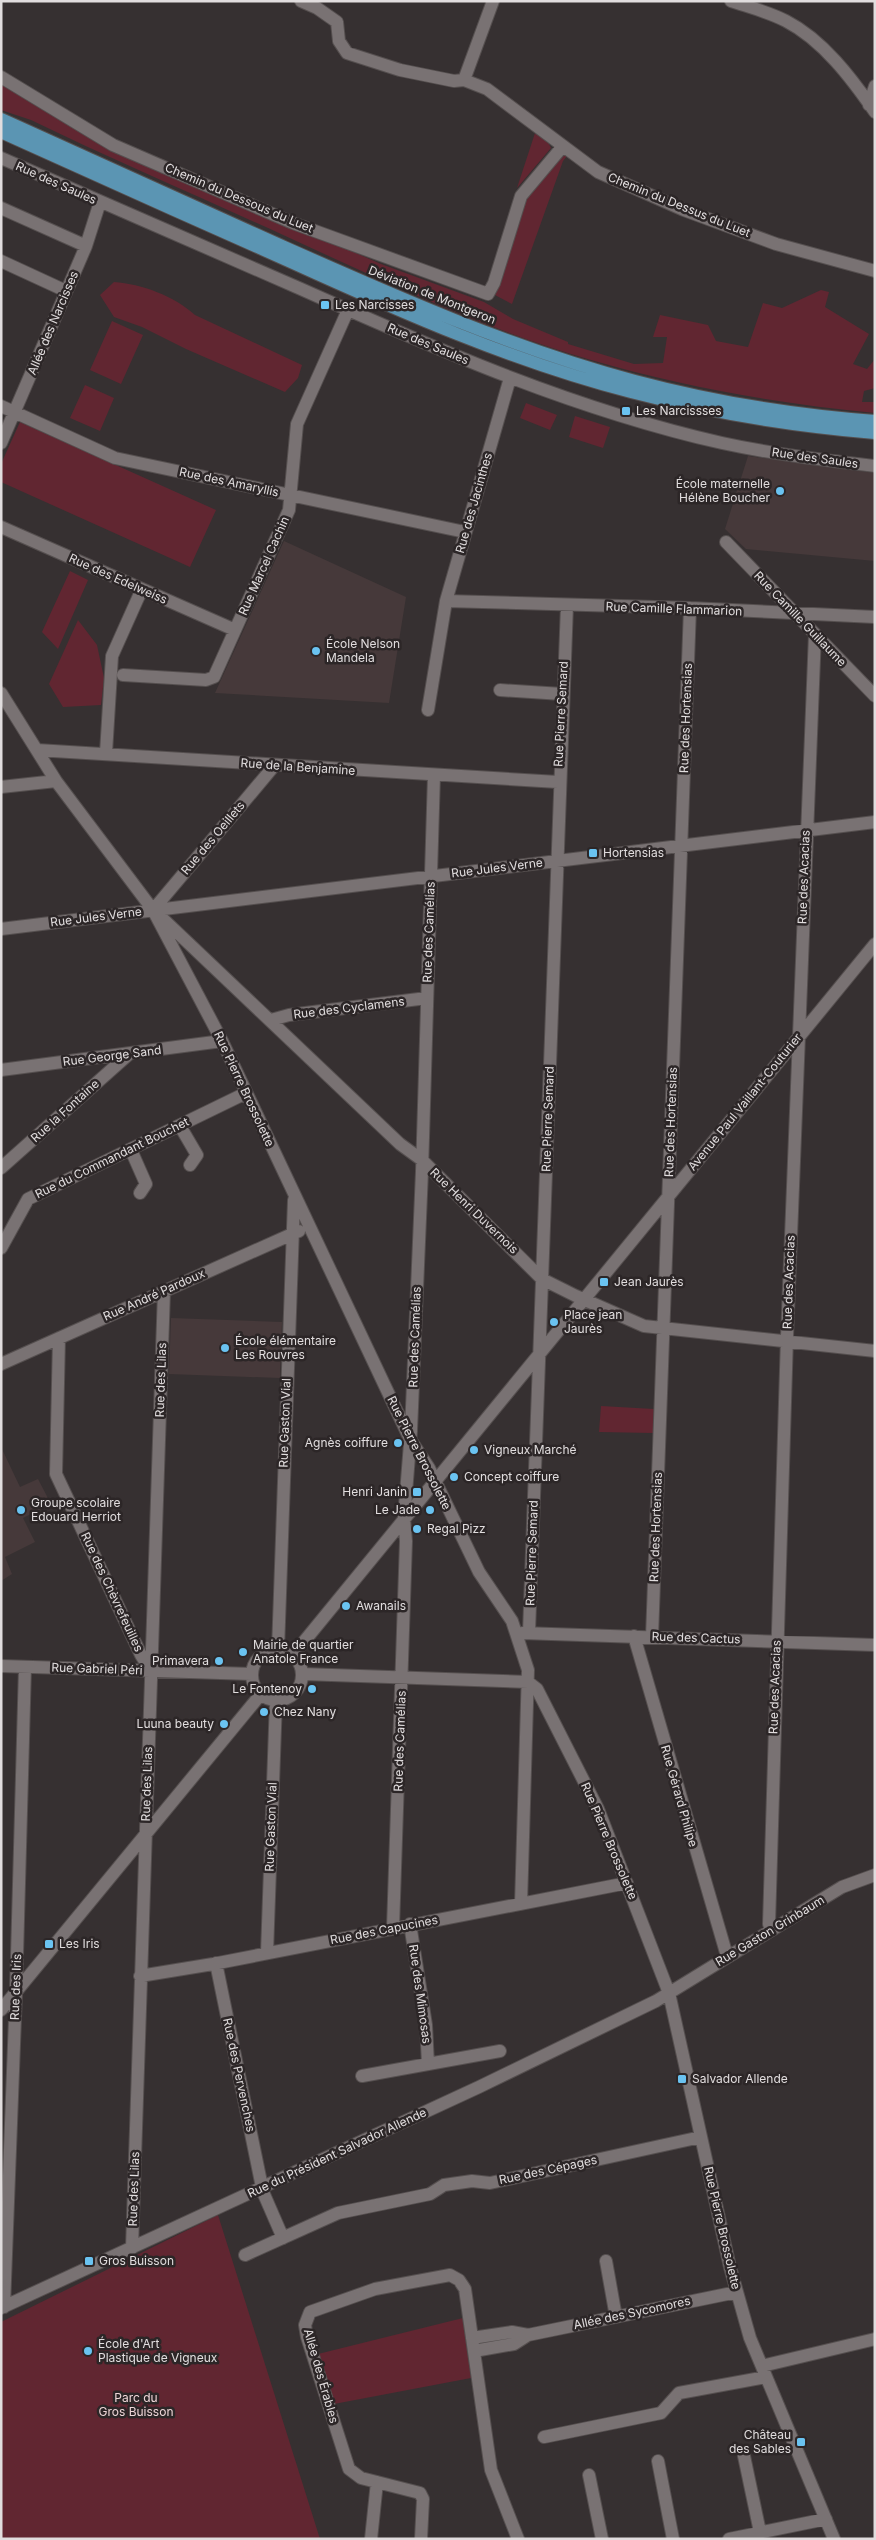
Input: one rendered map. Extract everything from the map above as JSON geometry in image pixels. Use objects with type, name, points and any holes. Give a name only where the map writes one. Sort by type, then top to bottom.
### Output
[{"type":"main road","name":"Déviation de Montgeron","points":[[1,119],[362,282],[522,346],[634,381],[686,394],[787,412],[875,422]]},
{"type":"main road","name":"Déviation de Montgeron","points":[[1,132],[358,292],[517,357],[630,392],[685,405],[781,423],[875,433]]},
{"type":"street","name":"Chemin du Dessus du Luet","points":[[301,1],[318,4],[337,22],[339,41],[347,53],[400,70],[454,81],[464,80],[487,89],[598,172],[684,210],[776,244],[875,271]]},
{"type":"street","points":[[464,80],[493,1]]},
{"type":"street","points":[[731,1],[785,21],[806,34],[826,52],[872,109]]},
{"type":"street","name":"Chemin du Dessous du Luet","points":[[1,78],[113,145],[293,223],[488,294],[494,283],[521,196],[563,146]]},
{"type":"street","points":[[872,109],[875,86]]},
{"type":"street","name":"Rue des Saules","points":[[1,158],[348,310],[510,378],[636,419],[722,443],[811,459],[875,466]]},
{"type":"street","name":"Allée des Narcisses","points":[[1,443],[86,246],[100,202]]},
{"type":"street","points":[[1,208],[86,246]]},
{"type":"street","points":[[1,261],[66,291]]},
{"type":"street","name":"Rue Marcel Cachin","points":[[124,675],[206,680],[214,677],[289,510],[297,424],[348,310]]},
{"type":"street","name":"Rue des Jacinthes","points":[[428,710],[446,602],[510,378]]},
{"type":"street","name":"Rue des Amaryllis","points":[[1,406],[115,458],[465,532]]},
{"type":"street","name":"Rue des Edelweiss","points":[[1,527],[234,630]]},
{"type":"street","name":"Rue Camille Guillaume","points":[[726,542],[875,696]]},
{"type":"street","points":[[106,753],[112,656],[142,589]]},
{"type":"street","name":"Rue Camille Flammarion","points":[[446,602],[474,601],[690,608],[875,617]]},
{"type":"street","name":"Rue Pierre Semard","points":[[523,1633],[539,1354],[557,860],[558,782],[567,605]]},
{"type":"street","name":"Rue des Hortensias","points":[[652,1636],[690,608]]},
{"type":"street","name":"Rue des Acacias","points":[[771,1929],[769,1924],[776,1641],[786,1342],[815,634]]},
{"type":"street","points":[[500,690],[562,694]]},
{"type":"street","name":"Rue Pierre Brossolette","points":[[1,693],[56,781],[152,910],[180,960],[222,1041],[294,1197],[410,1439],[434,1482],[479,1572],[512,1621],[523,1633],[528,1682],[537,1689],[598,1809],[669,1993],[737,2292],[750,2338],[834,2539]]},
{"type":"street","name":"Rue de la Benjamine","points":[[37,750],[558,782]]},
{"type":"street","name":"Rue des Oeillets","points":[[152,910],[274,766]]},
{"type":"street","name":"Rue des Camélias","points":[[393,1928],[406,1541],[404,1518],[413,1382],[422,1160],[434,775]]},
{"type":"street","points":[[1,787],[56,781]]},
{"type":"street","name":"Rue Jules Verne","points":[[1,929],[875,822]]},
{"type":"street","name":"Rue Henri Duvernois","points":[[152,910],[271,1020],[400,1144],[422,1160],[542,1279],[583,1300],[644,1326],[875,1351]]},
{"type":"street","name":"Avenue Paul Vaillant-Couturier","points":[[293,1655],[875,944]]},
{"type":"street","points":[[180,960],[180,954],[184,951],[195,949]]},
{"type":"street","name":"Rue des Cyclamens","points":[[271,1020],[288,1015],[427,998]]},
{"type":"street","name":"Rue George Sand","points":[[1,1070],[222,1041]]},
{"type":"street","name":"Rue la Fontaine","points":[[1,1168],[129,1054]]},
{"type":"street","name":"Rue du Commandant Bouchet","points":[[1,1248],[28,1199],[246,1093]]},
{"type":"street","points":[[180,1126],[197,1155],[190,1165]]},
{"type":"street","points":[[131,1150],[146,1184],[140,1193]]},
{"type":"street","name":"Rue Gaston Vial","points":[[278,1650],[294,1197]]},
{"type":"street","name":"Rue André Pardoux","points":[[1,1364],[308,1226]]},
{"type":"street","name":"Rue des Lilas","points":[[132,2248],[164,1291]]},
{"type":"street","name":"Rue des Chèvrefeuilles","points":[[59,1338],[56,1474],[136,1644],[151,1671]]},
{"type":"street","points":[[398,1412],[406,1411],[408,1408],[413,1382]]},
{"type":"street","name":"Rue des Cactus","points":[[523,1633],[875,1645]]},
{"type":"street","name":"Rue Gérard Philipe","points":[[634,1636],[726,1956]]},
{"type":"street","points":[[136,1644],[145,1647],[152,1645]]},
{"type":"street","points":[[278,1650],[293,1655],[298,1660],[303,1674],[298,1690],[284,1699],[276,1700],[261,1694],[253,1681],[252,1674],[254,1666],[263,1654],[278,1650]]},
{"type":"street","name":"Rue Gabriel Péri","points":[[1,1666],[252,1674]]},
{"type":"street","name":"Rue des Iris","points":[[2,2308],[16,1992],[25,1667]]},
{"type":"street","points":[[303,1674],[528,1682],[521,1904]]},
{"type":"street","points":[[1,2010],[261,1694]]},
{"type":"street","name":"Rue Gaston Vial","points":[[267,1953],[276,1700]]},
{"type":"street","name":"Rue Gaston Grinbaum","points":[[669,1993],[726,1956],[842,1887],[875,1875]]},
{"type":"street","name":"Rue des Capucines","points":[[140,1976],[627,1883]]},
{"type":"street","name":"Rue des Mimosas","points":[[410,1924],[426,2025],[428,2064]]},
{"type":"street","name":"Rue des Pervenches","points":[[216,1963],[263,2188]]},
{"type":"street","name":"Rue du Président Salvador Allende","points":[[2,2308],[479,2087],[669,1993]]},
{"type":"street","points":[[362,2076],[500,2051]]},
{"type":"street","name":"Rue des Cépages","points":[[245,2255],[338,2213],[430,2194],[444,2185],[472,2181],[490,2183],[701,2136]]},
{"type":"street","points":[[263,2188],[282,2238]]},
{"type":"street","points":[[606,2261],[616,2317]]},
{"type":"street","name":"Allée des Érables","points":[[421,2539],[423,2499],[420,2493],[361,2478],[349,2469],[307,2337],[306,2317],[310,2312],[375,2289],[450,2275],[459,2280],[465,2289],[491,2470],[518,2539]]},
{"type":"street","name":"Allée des Sycomores","points":[[473,2345],[512,2332],[528,2335],[737,2292]]},
{"type":"street","points":[[544,2437],[661,2412],[679,2393],[875,2339]]},
{"type":"street","points":[[744,2456],[760,2532]]},
{"type":"street","points":[[658,2461],[673,2539]]},
{"type":"street","points":[[589,2475],[602,2539]]},
{"type":"street","points":[[371,2539],[377,2482]]},
{"type":"street","points":[[729,2539],[826,2518]]},
{"type":"shaded area","points":[[748,456],[875,473],[875,561],[746,549],[725,529]]},
{"type":"shaded area","name":"École Nelson Mandela","points":[[284,541],[406,597],[389,703],[215,693]]},
{"type":"shaded area","name":"École élémentaire Les Rouvres","points":[[171,1318],[282,1322],[280,1378],[169,1374]]},
{"type":"shaded area","name":"Groupe scolaire Edouard Herriot","points":[[1,1447],[20,1487],[38,1479],[51,1504],[23,1518],[35,1542],[5,1557],[12,1574],[1,1581]]},
{"type":"green space","points":[[1,83],[242,203],[381,264],[484,302],[513,319],[568,342],[568,344],[634,364],[663,363],[667,337],[653,337],[660,315],[708,325],[716,341],[748,347],[763,303],[782,308],[821,290],[829,292],[825,307],[869,334],[853,364],[867,369],[875,359],[875,388],[864,391],[862,402],[875,402],[875,413],[803,405],[696,386],[626,370],[551,348],[512,334],[434,303],[124,164],[31,120],[1,110]]},
{"type":"green space","points":[[535,133],[548,142],[551,148],[517,188]]},
{"type":"green space","points":[[563,154],[567,156],[563,161],[512,304],[495,295],[527,194]]},
{"type":"green space","points":[[114,282],[136,285],[157,292],[187,308],[195,315],[302,365],[298,378],[285,392],[186,349],[142,327],[114,317],[100,295]]},
{"type":"green space","points":[[112,321],[143,335],[121,384],[90,370]]},
{"type":"green space","points":[[85,385],[114,398],[100,431],[70,418]]},
{"type":"green space","points":[[526,403],[557,415],[550,430],[520,418]]},
{"type":"green space","points":[[575,416],[610,427],[603,448],[569,437]]},
{"type":"green space","points":[[20,422],[216,510],[190,567],[1,482],[1,464]]},
{"type":"green space","points":[[70,571],[88,580],[58,649],[42,632]]},
{"type":"green space","points":[[78,620],[97,645],[104,678],[101,705],[63,707],[49,684]]},
{"type":"green space","points":[[601,1406],[654,1409],[653,1433],[599,1432]]},
{"type":"green space","name":"Parc du Gros Buisson","points":[[218,2215],[320,2539],[1,2539],[1,2322]]},
{"type":"green space","points":[[463,2318],[471,2378],[334,2404],[318,2354]]},
{"type":"place","name":"Les Narcisses","points":[[325,305]]},
{"type":"place","name":"Les Narcissses","points":[[626,411]]},
{"type":"place","name":"École maternelle Hélène Boucher","points":[[780,491]]},
{"type":"place","name":"École Nelson Mandela","points":[[316,651]]},
{"type":"place","name":"Hortensias","points":[[593,853]]},
{"type":"place","name":"Jean Jaurès","points":[[604,1282]]},
{"type":"place","name":"Place jean Jaurès","points":[[554,1322]]},
{"type":"place","name":"École élémentaire Les Rouvres","points":[[225,1348]]},
{"type":"place","name":"Agnès coiffure","points":[[398,1443]]},
{"type":"place","name":"Vigneux Marché","points":[[474,1450]]},
{"type":"place","name":"Concept coiffure","points":[[454,1477]]},
{"type":"place","name":"Henri Janin","points":[[417,1492]]},
{"type":"place","name":"Groupe scolaire Edouard Herriot","points":[[21,1510]]},
{"type":"place","name":"Le Jade","points":[[430,1510]]},
{"type":"place","name":"Regal Pizz","points":[[417,1529]]},
{"type":"place","name":"Awanails","points":[[346,1606]]},
{"type":"place","name":"Mairie de quartier Anatole France","points":[[243,1652]]},
{"type":"place","name":"Primavera","points":[[219,1661]]},
{"type":"place","name":"Le Fontenoy","points":[[312,1689]]},
{"type":"place","name":"Chez Nany","points":[[264,1712]]},
{"type":"place","name":"Luuna beauty","points":[[224,1724]]},
{"type":"place","name":"Les Iris","points":[[49,1944]]},
{"type":"place","name":"Salvador Allende","points":[[682,2079]]},
{"type":"place","name":"Gros Buisson","points":[[89,2261]]},
{"type":"place","name":"École d'Art Plastique de Vigneux","points":[[88,2351]]},
{"type":"place","name":"Château des Sables","points":[[801,2442]]}]
